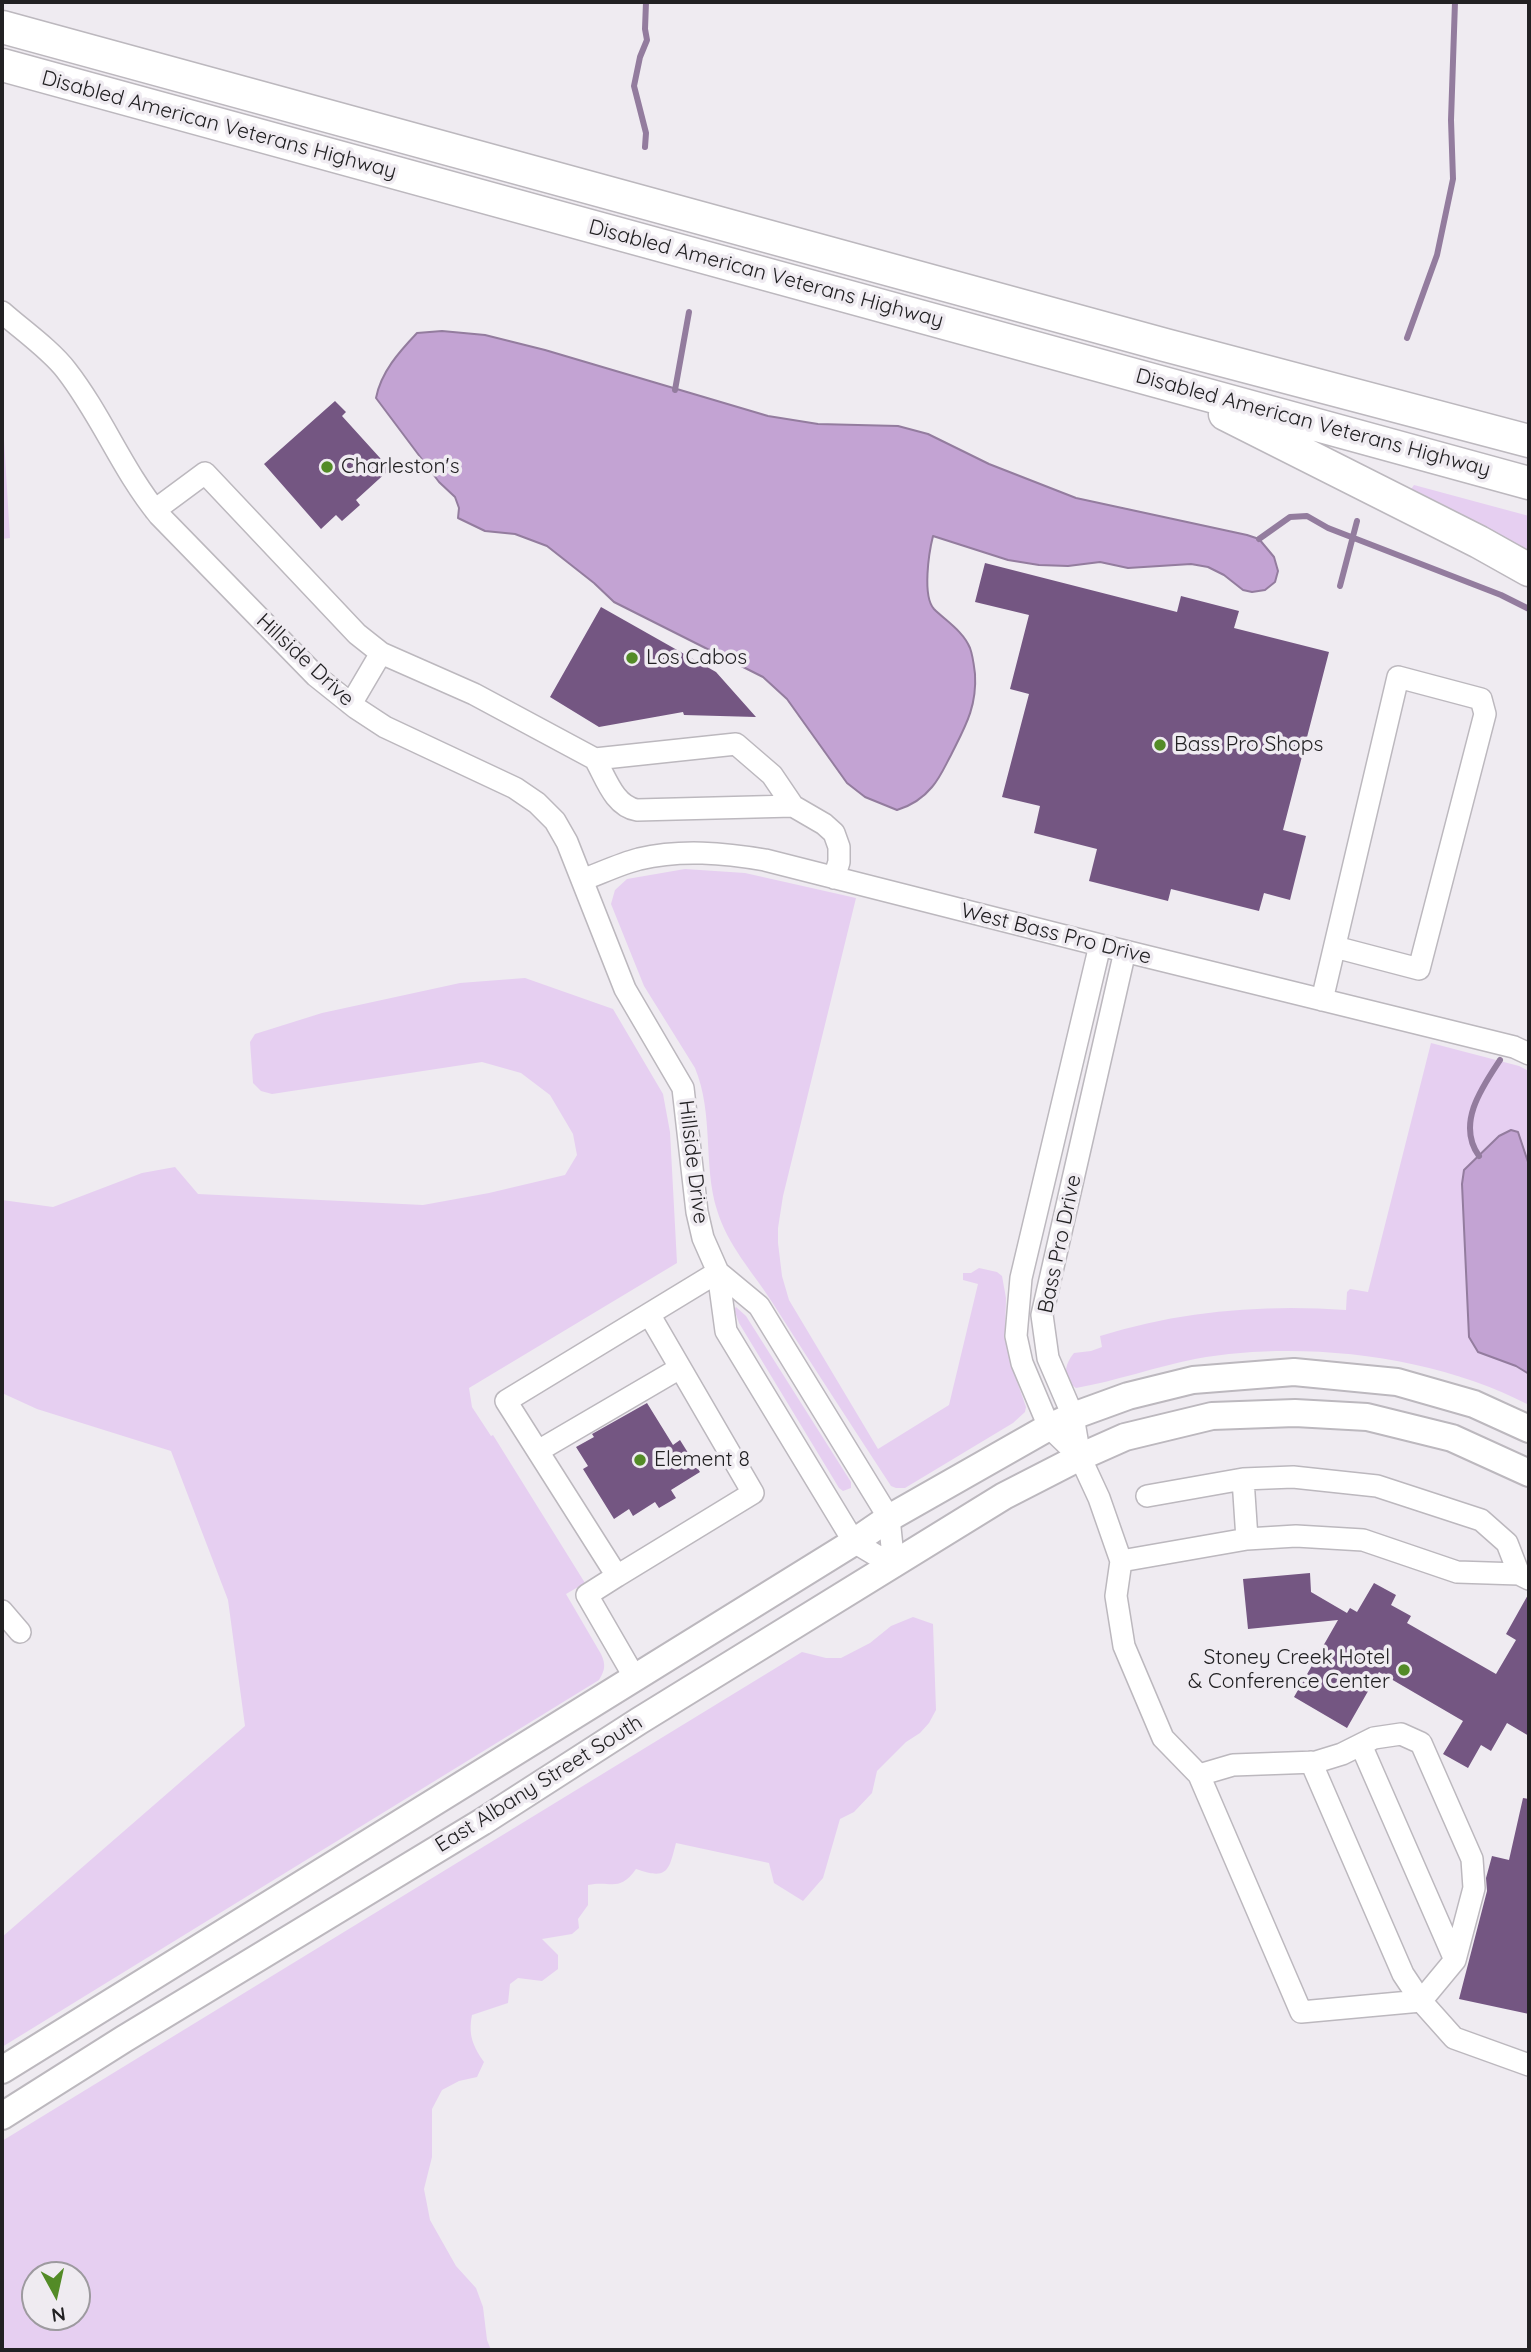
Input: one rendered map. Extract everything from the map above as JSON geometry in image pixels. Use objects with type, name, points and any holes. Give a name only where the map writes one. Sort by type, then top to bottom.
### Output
[{"type":"highway","name":"Disabled American Veterans Highway","points":[[2,27],[1165,345],[1529,441]]},
{"type":"highway","name":"Disabled American Veterans Highway","points":[[2,65],[1529,483]]},
{"type":"highway","points":[[1161,382],[1479,542],[1529,570]]},
{"type":"main road","name":"East Albany Street South","points":[[2,2070],[889,1518],[1048,1427],[1073,1416],[1128,1396],[1194,1380],[1294,1372],[1397,1382],[1474,1404],[1529,1429]]},
{"type":"main road","name":"East Albany Street South","points":[[2,2116],[482,1822],[639,1721],[1004,1496],[1125,1437],[1212,1416],[1295,1413],[1367,1417],[1452,1438],[1529,1472]]},
{"type":"street","name":"Hillside Drive","points":[[2,312],[64,367],[91,405],[137,487],[155,510],[316,676],[385,727],[439,754],[492,775],[537,803],[555,821],[567,842],[625,989],[683,1088],[697,1212],[703,1238],[718,1272],[759,1306],[889,1518],[894,1566]]},
{"type":"street","points":[[155,510],[205,473],[357,634],[381,653],[474,694],[595,759],[619,803],[627,808],[637,810],[793,806]]},
{"type":"street","points":[[351,704],[381,653]]},
{"type":"street","points":[[1322,1000],[1398,677],[1480,699],[1485,714],[1419,969],[1335,947]]},
{"type":"street","points":[[595,759],[736,744],[772,775],[793,806],[834,833],[839,847],[839,862],[834,877]]},
{"type":"street","name":"West Bass Pro Drive","points":[[582,880],[639,859],[678,854],[720,852],[765,860],[1514,1047],[1529,1054]]},
{"type":"street","name":"Bass Pro Drive","points":[[1080,1457],[1048,1427],[1022,1363],[1016,1336],[1021,1278],[1100,945]]},
{"type":"street","name":"Bass Pro Drive","points":[[1080,1457],[1073,1416],[1048,1358],[1042,1315],[1125,951]]},
{"type":"street","points":[[617,1576],[506,1401],[718,1272],[726,1331],[854,1542],[894,1566]]},
{"type":"street","points":[[635,1678],[587,1595],[754,1493],[649,1314]]},
{"type":"street","points":[[538,1451],[680,1368]]},
{"type":"street","points":[[1080,1457],[1099,1498],[1121,1561],[1116,1596],[1124,1646],[1163,1738],[1199,1775],[1301,2012],[1420,2001],[1455,1960],[1474,1888],[1472,1859],[1421,1743],[1401,1734],[1374,1738],[1342,1754],[1311,1762],[1233,1765],[1199,1775]]},
{"type":"street","points":[[1121,1561],[1247,1538],[1296,1536],[1363,1540],[1457,1573],[1524,1576],[1507,1543],[1481,1520],[1377,1486],[1293,1477],[1243,1479],[1147,1496]]},
{"type":"street","points":[[1243,1479],[1247,1538]]},
{"type":"street","points":[[2,1611],[20,1632]]},
{"type":"street","points":[[1361,1745],[1455,1960]]},
{"type":"street","points":[[1311,1762],[1404,1974],[1420,2001],[1454,2038],[1529,2065]]},
{"type":"shaded area","points":[[442,331],[485,335],[545,350],[768,416],[818,424],[898,426],[928,434],[989,464],[1076,498],[1259,539],[1274,557],[1278,571],[1275,582],[1265,590],[1252,592],[1243,590],[1224,575],[1208,567],[1191,564],[1128,568],[1100,562],[1068,566],[1039,565],[1008,560],[933,536],[928,574],[930,603],[959,631],[970,648],[975,674],[974,697],[965,726],[937,780],[920,798],[897,810],[865,797],[847,783],[787,699],[763,677],[614,602],[547,546],[515,534],[485,531],[458,518],[459,508],[455,497],[439,482],[376,398],[386,371],[417,333]]},
{"type":"shaded area","points":[[2,407],[10,538],[2,539]]},
{"type":"shaded area","points":[[1414,485],[1529,516],[1529,559],[1409,492]]},
{"type":"shaded area","points":[[685,869],[745,873],[856,898],[783,1196],[778,1243],[782,1276],[789,1300],[878,1449],[949,1405],[978,1284],[963,1280],[963,1273],[971,1273],[979,1268],[997,1272],[1002,1276],[1006,1298],[1005,1334],[1010,1361],[1026,1407],[1025,1412],[1013,1423],[905,1488],[891,1486],[734,1247],[717,1210],[710,1175],[707,1121],[701,1085],[695,1068],[644,986],[611,904],[615,890],[627,879]]},
{"type":"shaded area","points":[[525,978],[613,1009],[663,1094],[670,1132],[677,1263],[469,1388],[472,1407],[491,1436],[493,1435],[585,1583],[566,1594],[601,1654],[604,1670],[599,1680],[2,2047],[2,1937],[245,1726],[228,1600],[171,1451],[37,1409],[2,1393],[2,1200],[53,1207],[142,1173],[175,1167],[198,1194],[423,1205],[565,1175],[577,1155],[573,1134],[550,1095],[521,1073],[482,1062],[272,1094],[261,1091],[253,1083],[250,1042],[255,1034],[322,1013],[460,983]]},
{"type":"shaded area","points":[[1431,1043],[1529,1071],[1529,1405],[1451,1374],[1409,1363],[1322,1352],[1236,1353],[1195,1359],[1076,1388],[1071,1384],[1066,1372],[1074,1353],[1102,1347],[1100,1336],[1130,1327],[1222,1311],[1284,1308],[1346,1310],[1347,1292],[1350,1289],[1368,1292]]},
{"type":"shaded area","points":[[1511,1130],[1518,1132],[1529,1165],[1529,1374],[1516,1366],[1478,1352],[1469,1337],[1462,1184],[1464,1170],[1499,1136]]},
{"type":"shaded area","points":[[736,1307],[746,1316],[851,1482],[851,1488],[843,1491],[839,1488],[739,1323],[734,1309]]},
{"type":"shaded area","points":[[913,1617],[933,1624],[936,1710],[920,1733],[906,1742],[877,1771],[872,1793],[854,1812],[840,1819],[823,1878],[803,1901],[774,1883],[769,1863],[676,1843],[669,1866],[661,1873],[636,1869],[625,1881],[619,1883],[588,1885],[588,1905],[578,1919],[579,1928],[572,1934],[542,1939],[558,1955],[558,1969],[542,1981],[518,1978],[510,1984],[508,2003],[472,2015],[472,2040],[484,2062],[477,2077],[459,2081],[442,2090],[432,2109],[432,2157],[424,2189],[430,2220],[456,2266],[476,2288],[483,2307],[487,2340],[491,2350],[2,2350],[2,2141],[802,1652],[826,1658],[841,1658],[870,1643],[891,1626]]},
{"type":"building","name":"Charleston's","points":[[335,401],[346,412],[342,416],[390,469],[356,500],[360,505],[342,521],[336,515],[321,529],[264,464]]},
{"type":"building","name":"Bass Pro Shops","points":[[985,563],[1177,612],[1181,596],[1239,611],[1234,628],[1329,652],[1283,830],[1306,836],[1290,900],[1264,893],[1259,911],[1171,889],[1168,901],[1089,881],[1097,849],[1034,833],[1040,806],[1002,797],[1029,694],[1010,689],[1029,615],[975,602]]},
{"type":"building","name":"Los Cabos","points":[[601,607],[716,672],[756,717],[684,715],[683,712],[599,727],[550,697]]},
{"type":"building","name":"Element 8","points":[[647,1403],[673,1445],[680,1440],[700,1472],[671,1490],[676,1498],[659,1508],[655,1502],[633,1516],[629,1509],[614,1519],[583,1469],[588,1466],[576,1447],[594,1437],[592,1434]]},
{"type":"building","name":"Stoney Creek Hotel & Conference Center","points":[[1310,1573],[1311,1592],[1347,1613],[1350,1608],[1357,1612],[1374,1583],[1396,1595],[1391,1605],[1411,1616],[1407,1623],[1496,1674],[1516,1640],[1506,1634],[1529,1593],[1529,1736],[1507,1723],[1491,1751],[1481,1745],[1468,1768],[1443,1754],[1463,1721],[1379,1672],[1347,1728],[1294,1697],[1338,1620],[1248,1629],[1243,1579]]},
{"type":"building","points":[[1523,1798],[1529,1799],[1529,2014],[1459,1999],[1487,1891],[1486,1878],[1492,1856],[1509,1860]]},
{"type":"waterway","points":[[645,147],[646,133],[634,86],[640,57],[647,40],[646,2]]},
{"type":"waterway","points":[[1407,338],[1437,255],[1453,179],[1451,120],[1455,2]]},
{"type":"waterway","points":[[675,390],[689,312]]},
{"type":"waterway","points":[[1259,539],[1290,517],[1307,516],[1328,528],[1501,595],[1529,609]]},
{"type":"waterway","points":[[1340,586],[1357,521]]},
{"type":"waterway","points":[[1479,1156],[1470,1131],[1471,1119],[1479,1094],[1500,1060]]},
{"type":"place","name":"Charleston's","points":[[327,467]]},
{"type":"place","name":"Los Cabos","points":[[632,658]]},
{"type":"place","name":"Bass Pro Shops","points":[[1160,745]]},
{"type":"place","name":"Element 8","points":[[640,1460]]},
{"type":"place","name":"Stoney Creek Hotel & Conference Center","points":[[1404,1670]]}]
